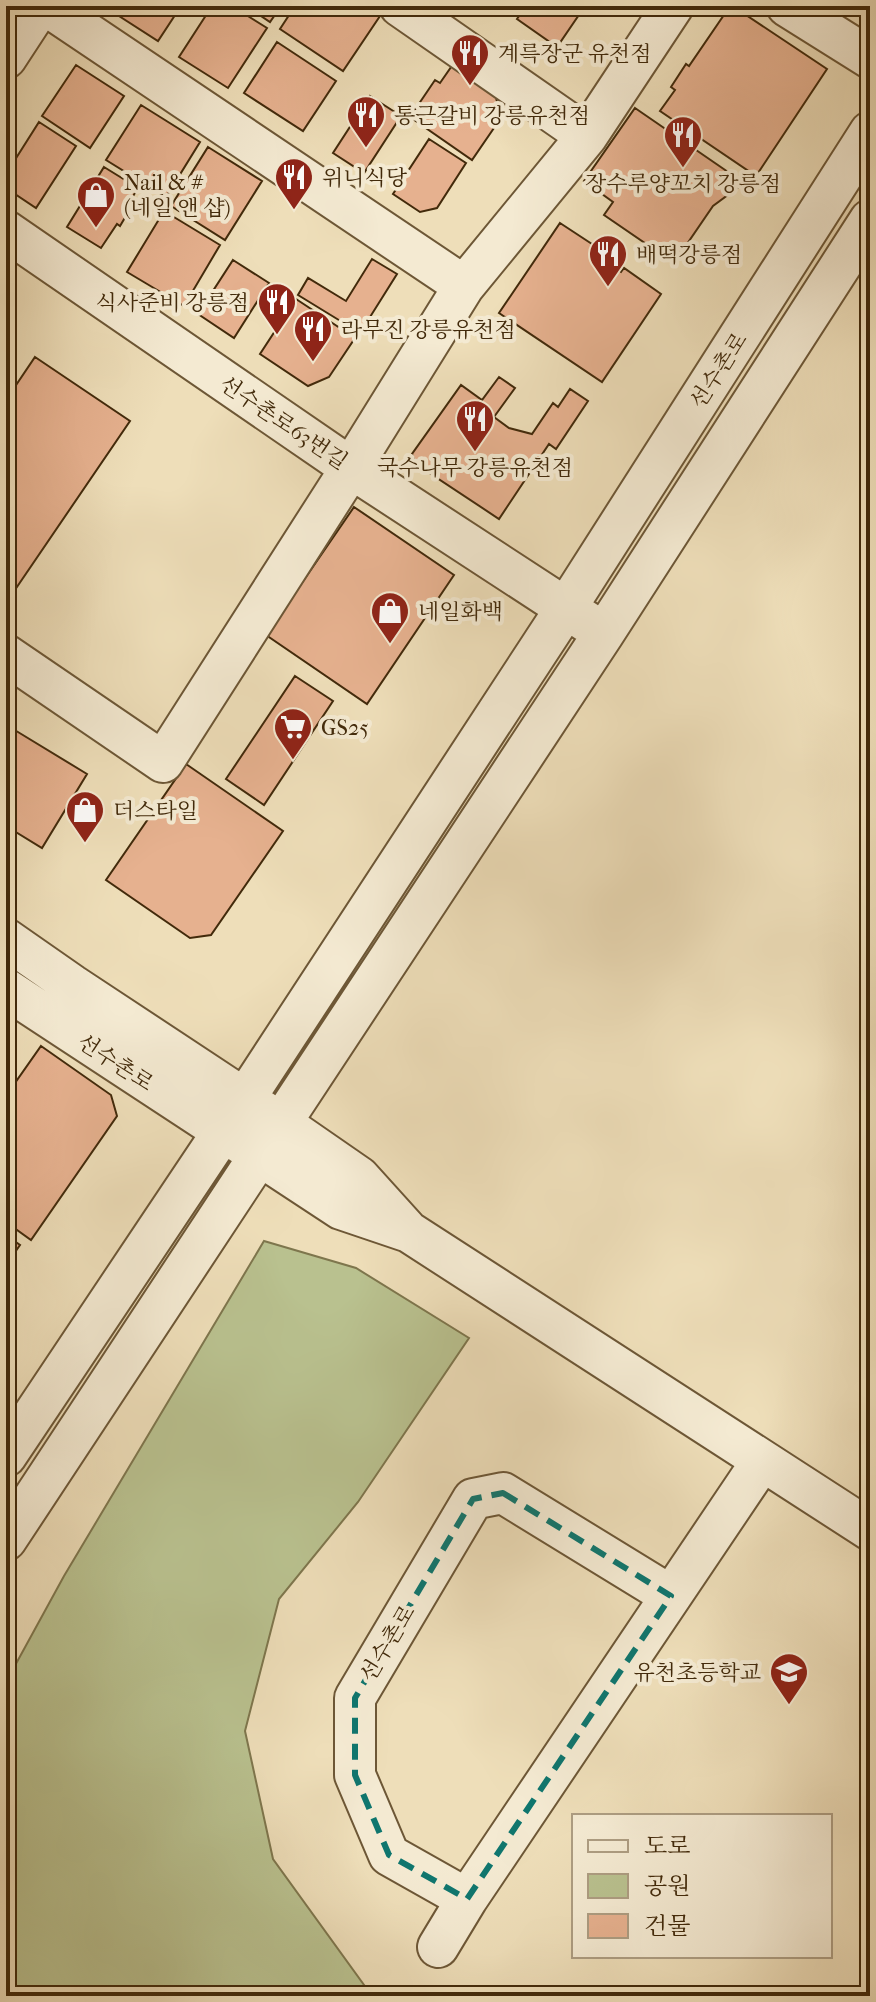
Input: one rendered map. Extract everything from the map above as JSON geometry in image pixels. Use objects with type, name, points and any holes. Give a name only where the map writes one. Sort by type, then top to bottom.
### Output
[{"type":"street","points":[[6,58],[40,6]]},
{"type":"street","points":[[47,6],[464,286]]},
{"type":"street","points":[[400,6],[587,136]]},
{"type":"street","points":[[6,655],[163,762],[464,286],[587,136],[673,6]]},
{"type":"street","points":[[787,6],[870,58]]},
{"type":"street","name":"선수촌로","points":[[233,1115],[566,608],[870,132]]},
{"type":"street","points":[[6,1540],[604,633],[870,220]]},
{"type":"street","name":"선수촌로63번길","points":[[6,231],[351,468],[604,633]]},
{"type":"street","name":"선수촌로","points":[[6,939],[72,985],[233,1115]]},
{"type":"street","name":"선수촌로","points":[[6,989],[233,1115]]},
{"type":"street","points":[[6,1456],[233,1115],[270,1139],[359,1177],[409,1232],[870,1530]]},
{"type":"street","points":[[438,1947],[467,1899],[762,1461]]},
{"type":"street","name":"선수촌로","points":[[467,1899],[389,1855],[355,1775],[355,1698],[473,1499],[503,1493],[671,1596]]},
{"type":"highlighted area","points":[[503,1493],[671,1596],[467,1899],[389,1855],[355,1775],[355,1698],[473,1499]]},
{"type":"green space","points":[[264,1241],[356,1268],[469,1338],[358,1502],[279,1599],[245,1731],[273,1859],[372,1996],[6,1996],[6,1682],[64,1576]]},
{"type":"building","points":[[126,6],[181,6],[158,41],[119,16]]},
{"type":"building","points":[[212,6],[232,6],[267,28],[228,88],[179,57]]},
{"type":"building","points":[[246,6],[281,6],[270,22]]},
{"type":"building","points":[[295,6],[372,6],[382,13],[343,71],[280,29]]},
{"type":"building","points":[[526,6],[585,6],[557,47],[517,19]]},
{"type":"building","points":[[734,7],[827,69],[756,176],[660,111],[675,90],[671,87],[686,64],[689,66],[726,12]]},
{"type":"building","points":[[277,42],[336,81],[303,131],[244,93]]},
{"type":"building","points":[[456,60],[494,87],[498,107],[489,120],[496,125],[472,160],[410,117],[435,80],[440,83]]},
{"type":"building","points":[[76,65],[124,96],[90,148],[42,116]]},
{"type":"building","points":[[370,96],[401,116],[364,173],[333,153]]},
{"type":"building","points":[[141,105],[200,142],[166,197],[106,160]]},
{"type":"building","points":[[635,108],[744,183],[713,206],[674,263],[604,215],[613,202],[584,181]]},
{"type":"building","points":[[39,122],[76,146],[36,208],[6,188],[6,174]]},
{"type":"building","points":[[429,139],[466,163],[437,208],[420,212],[393,194]]},
{"type":"building","points":[[208,147],[262,181],[225,240],[171,206]]},
{"type":"building","points":[[104,167],[138,188],[120,226],[117,224],[101,248],[67,227]]},
{"type":"building","points":[[164,211],[220,245],[184,306],[127,272]]},
{"type":"building","points":[[560,223],[598,248],[594,254],[621,272],[624,268],[661,294],[602,382],[499,313]]},
{"type":"building","points":[[372,259],[397,274],[360,333],[298,295],[308,278],[346,301]]},
{"type":"building","points":[[233,260],[269,283],[234,338],[198,314]]},
{"type":"building","points":[[296,299],[355,338],[329,377],[308,386],[260,354]]},
{"type":"building","points":[[35,357],[130,421],[6,603],[6,400]]},
{"type":"building","points":[[499,377],[515,388],[494,417],[509,428],[532,434],[553,403],[558,407],[570,389],[588,401],[556,449],[549,444],[499,519],[416,464],[412,454],[461,385],[482,400]]},
{"type":"building","points":[[354,507],[454,575],[367,704],[266,635]]},
{"type":"building","points":[[295,676],[333,701],[264,805],[226,779]]},
{"type":"building","points":[[13,729],[87,774],[42,848],[6,826],[6,740]]},
{"type":"building","points":[[186,764],[283,831],[211,935],[190,938],[106,880]]},
{"type":"building","points":[[41,1046],[111,1095],[117,1116],[31,1240],[6,1222],[6,1087],[10,1090]]},
{"type":"building","points":[[6,1235],[20,1245],[6,1265]]},
{"type":"place","name":"계륵장군 유천점","points":[[470,87]]},
{"type":"place","name":"통근갈비 강릉유천점","points":[[366,149]]},
{"type":"place","name":"장수루양꼬치 강릉점","points":[[683,169]]},
{"type":"place","name":"위니식당","points":[[294,211]]},
{"type":"place","name":"Nail & # (네일 앤 샵)","points":[[96,229]]},
{"type":"place","name":"배떡강릉점","points":[[608,288]]},
{"type":"place","name":"식사준비 강릉점","points":[[277,336]]},
{"type":"place","name":"라무진 강릉유천점","points":[[313,363]]},
{"type":"place","name":"국수나무 강릉유천점","points":[[475,453]]},
{"type":"place","name":"네일화백","points":[[390,645]]},
{"type":"place","name":"GS25","points":[[293,761]]},
{"type":"place","name":"더스타일","points":[[85,844]]},
{"type":"place","name":"유천초등학교","points":[[789,1706]]}]
